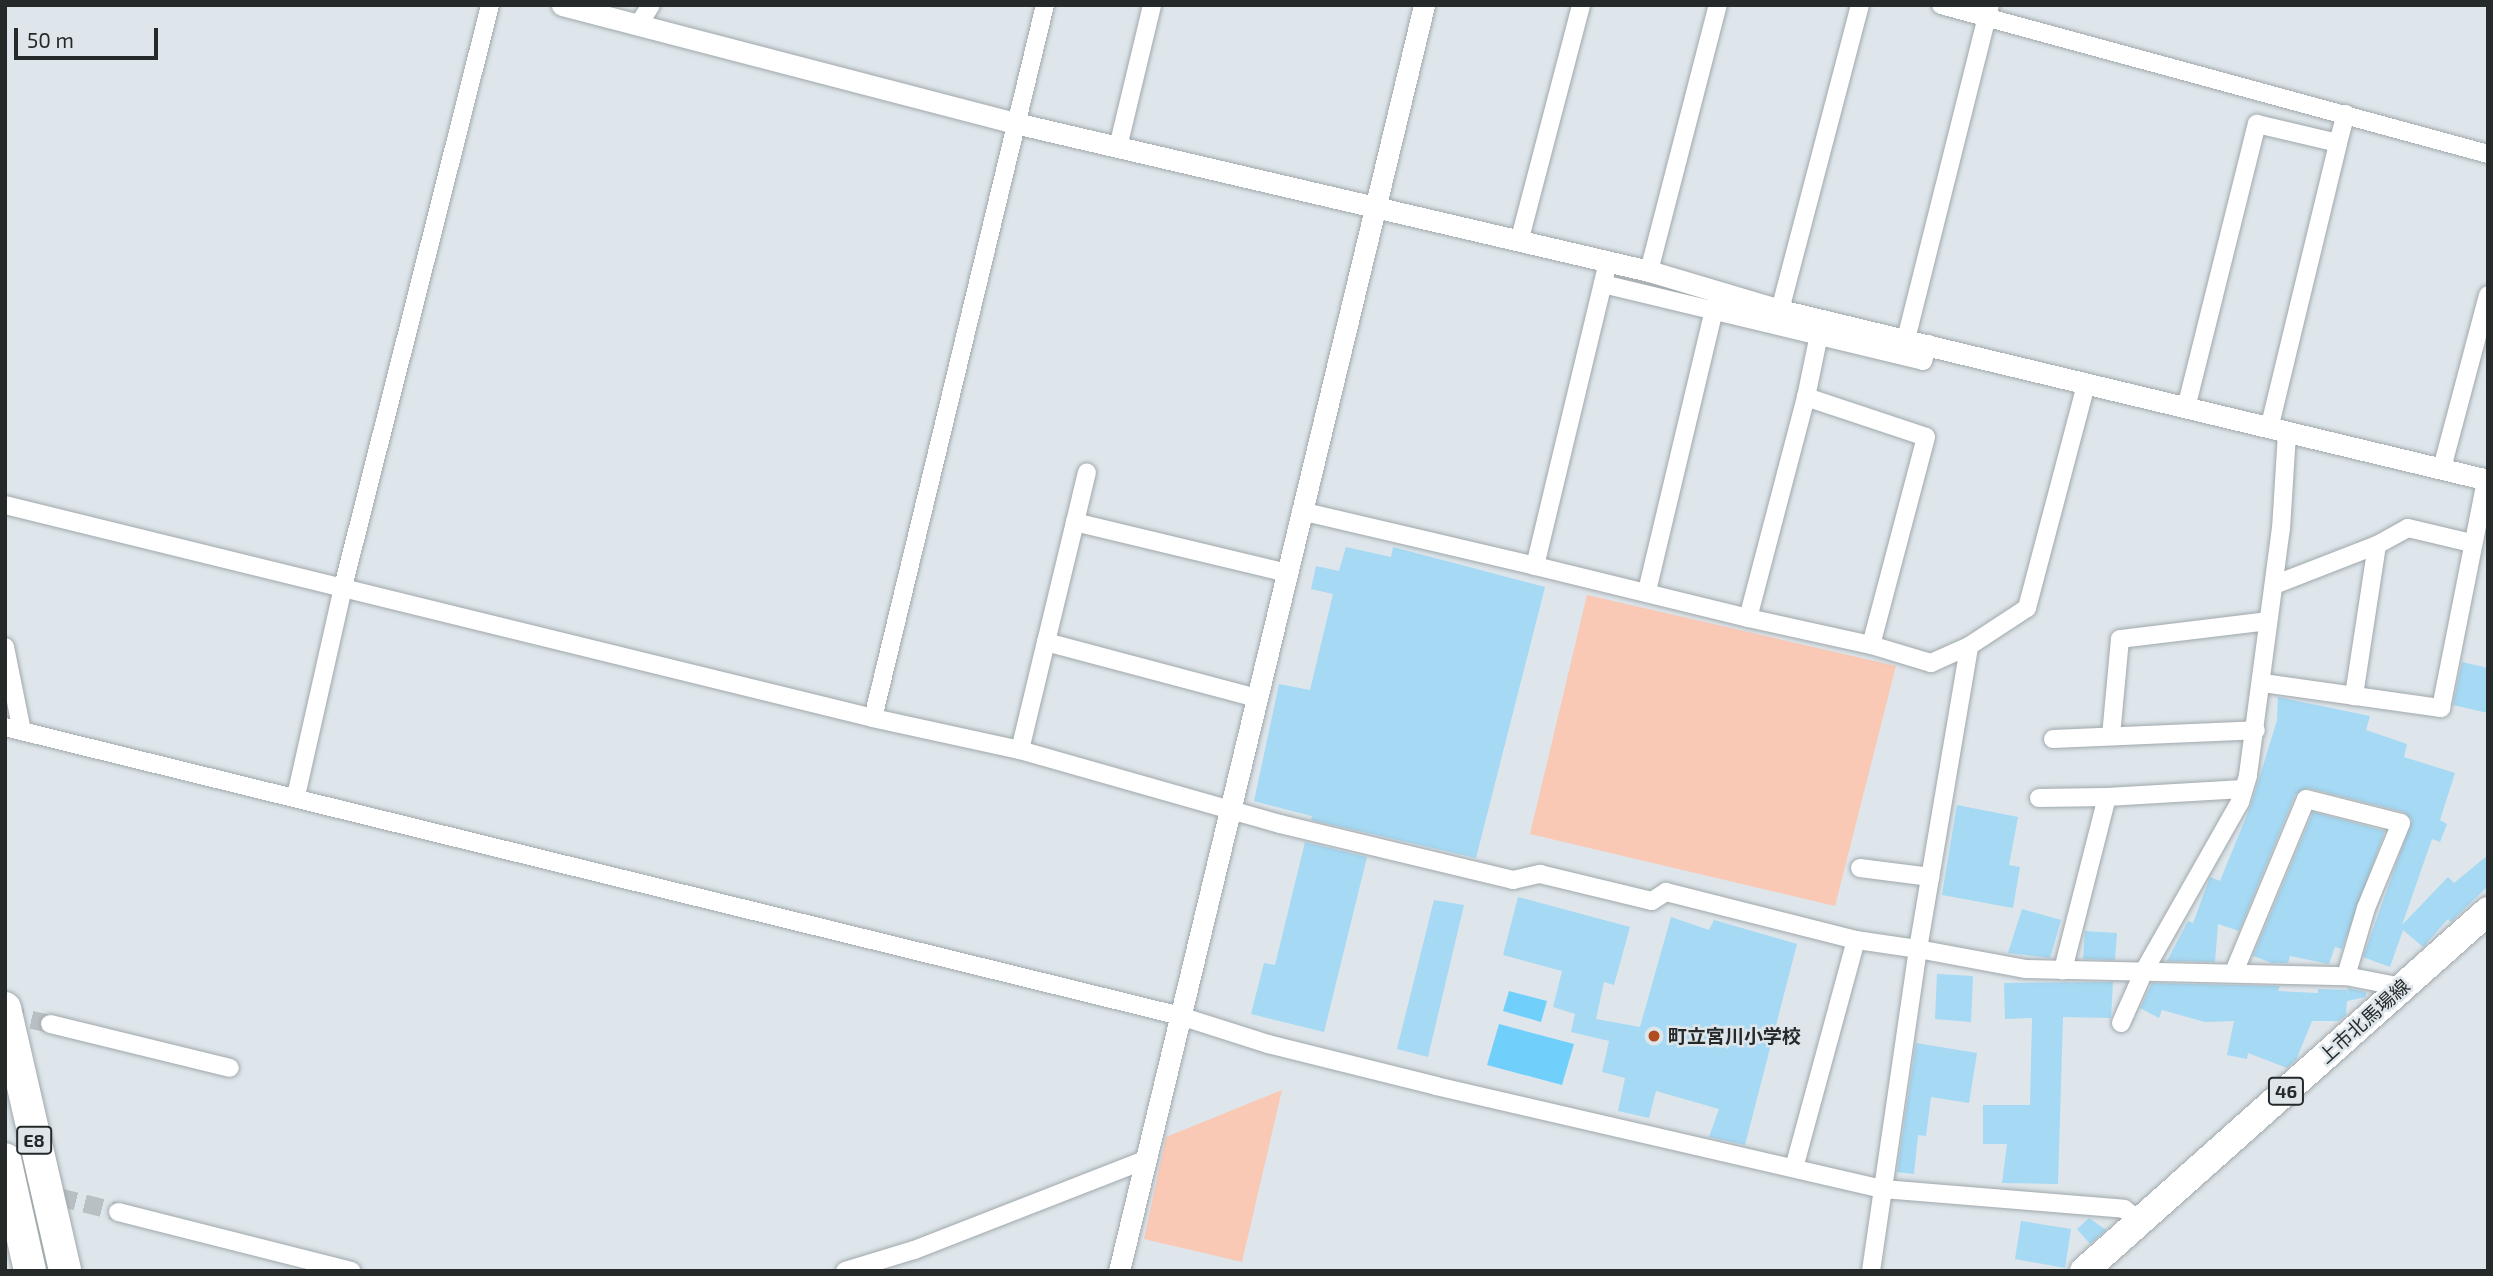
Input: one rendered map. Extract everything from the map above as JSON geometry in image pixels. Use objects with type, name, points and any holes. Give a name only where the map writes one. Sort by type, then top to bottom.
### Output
[{"type":"highway","name":"E8","points":[[5,1008],[65,1271]]},
{"type":"highway","name":"E8","points":[[5,1159],[30,1271]]},
{"type":"main road","name":"上市北馬場線","points":[[2084,1271],[2488,911]]},
{"type":"street","points":[[296,796],[343,586],[490,5]]},
{"type":"street","points":[[562,5],[1015,123],[1649,271],[1780,310],[1820,329],[1923,361],[1928,344]]},
{"type":"street","points":[[639,24],[650,5]]},
{"type":"street","points":[[873,718],[1045,5]]},
{"type":"street","points":[[1118,147],[1152,5]]},
{"type":"street","points":[[1119,1271],[1177,1015],[1231,807],[1424,5]]},
{"type":"street","points":[[1519,242],[1581,5]]},
{"type":"street","points":[[1649,271],[1718,5]]},
{"type":"street","points":[[1780,310],[1860,5]]},
{"type":"street","points":[[1941,5],[1988,12],[2488,154]]},
{"type":"street","points":[[1906,339],[1988,12]]},
{"type":"street","points":[[2121,1023],[2144,971],[2243,789],[2263,684],[2274,585],[2278,431],[2346,114]]},
{"type":"street","points":[[2186,408],[2257,124],[2338,144]]},
{"type":"street","points":[[1535,566],[1608,261]]},
{"type":"street","points":[[1603,284],[1713,313],[1906,339],[2487,480],[2471,543],[2441,708],[2263,684]]},
{"type":"street","points":[[1647,592],[1718,292]]},
{"type":"street","points":[[2442,468],[2488,295]]},
{"type":"street","points":[[1748,618],[1806,397],[1820,329]]},
{"type":"street","points":[[1301,511],[1871,646],[1931,663],[1969,646],[2026,608],[2086,384]]},
{"type":"street","points":[[1806,397],[1926,438],[1871,646]]},
{"type":"street","points":[[1020,750],[1087,472]]},
{"type":"street","points":[[5,505],[873,718],[1020,750],[1231,807],[1280,824],[1513,880],[1540,874],[1652,901],[1666,892],[1856,940],[2026,969],[2346,976],[2402,987]]},
{"type":"street","points":[[1075,522],[1287,573]]},
{"type":"street","points":[[2274,585],[2376,545],[2408,528],[2471,543]]},
{"type":"street","points":[[2354,696],[2376,545]]},
{"type":"street","points":[[2111,736],[2120,639],[2268,621]]},
{"type":"street","points":[[1046,642],[1256,698]]},
{"type":"street","points":[[5,646],[14,729],[296,796],[681,896],[1177,1015],[1268,1044],[1423,1083],[1883,1189],[2124,1209],[2140,1221]]},
{"type":"street","points":[[1871,1271],[1918,949],[1969,646]]},
{"type":"street","points":[[2053,739],[2256,730]]},
{"type":"street","points":[[2039,798],[2243,789]]},
{"type":"street","points":[[2063,970],[2107,797]]},
{"type":"street","points":[[2234,972],[2306,799],[2401,823],[2366,908],[2346,976]]},
{"type":"street","points":[[1860,868],[1930,877]]},
{"type":"street","points":[[1794,1168],[1856,940]]},
{"type":"street","points":[[50,1024],[230,1068]]},
{"type":"street","points":[[845,1271],[914,1250],[1145,1160]]},
{"type":"street","points":[[118,1212],[352,1271]]},
{"type":"shaded area","points":[[1587,595],[1896,666],[1835,906],[1530,834]]},
{"type":"shaded area","points":[[1282,1090],[1242,1262],[1144,1239],[1166,1137]]},
{"type":"water","points":[[1509,991],[1547,1001],[1541,1022],[1503,1011]]},
{"type":"water","points":[[1499,1024],[1574,1044],[1562,1085],[1487,1065]]},
{"type":"building","points":[[1346,547],[1391,557],[1393,547],[1545,587],[1476,858],[1311,820],[1312,816],[1254,801],[1279,684],[1310,690],[1333,594],[1311,589],[1316,566],[1339,571]]},
{"type":"building","points":[[2462,662],[2488,668],[2488,713],[2453,705]]},
{"type":"building","points":[[2278,697],[2370,716],[2366,730],[2407,744],[2404,757],[2455,773],[2440,820],[2447,824],[2440,842],[2432,839],[2402,925],[2448,877],[2454,883],[2488,855],[2488,886],[2451,922],[2448,919],[2423,947],[2403,930],[2390,967],[2363,957],[2412,820],[2404,812],[2308,788],[2295,795],[2239,931],[2218,924],[2215,962],[2167,961],[2188,921],[2193,923],[2210,877],[2220,881],[2251,805],[2277,720]]},
{"type":"building","points":[[1957,805],[2018,817],[2009,865],[2020,867],[2013,908],[1942,895]]},
{"type":"building","points":[[2313,812],[2385,831],[2342,949],[2335,947],[2329,964],[2290,956],[2288,963],[2272,963],[2253,956]]},
{"type":"building","points":[[1305,842],[1367,857],[1324,1032],[1251,1014],[1264,963],[1275,965]]},
{"type":"building","points":[[1518,897],[1630,927],[1614,985],[1604,982],[1596,1019],[1640,1027],[1671,917],[1709,930],[1714,920],[1797,944],[1745,1145],[1709,1137],[1719,1109],[1656,1091],[1649,1118],[1618,1111],[1625,1078],[1602,1072],[1609,1041],[1571,1032],[1575,1014],[1553,1007],[1562,971],[1503,955]]},
{"type":"building","points":[[1434,900],[1464,905],[1428,1057],[1397,1049]]},
{"type":"building","points":[[2022,909],[2061,920],[2050,958],[2008,953]]},
{"type":"building","points":[[2085,931],[2117,933],[2115,960],[2083,959]]},
{"type":"building","points":[[1937,974],[1973,976],[1971,1022],[1935,1019]]},
{"type":"building","points":[[2113,982],[2111,1018],[2063,1017],[2058,1184],[2002,1183],[2007,1144],[1983,1144],[1983,1105],[2030,1105],[2032,1018],[2005,1019],[2004,983]]},
{"type":"building","points":[[2152,983],[2280,986],[2278,991],[2318,993],[2318,989],[2347,990],[2347,996],[2348,988],[2366,992],[2366,997],[2347,1001],[2346,1015],[2339,1021],[2312,1021],[2296,1060],[2287,1068],[2248,1053],[2247,1059],[2227,1055],[2234,1021],[2205,1022],[2162,1010],[2159,1018],[2140,1008]]},
{"type":"building","points":[[1916,1043],[1977,1053],[1969,1103],[1931,1097],[1926,1136],[1918,1135],[1914,1174],[1897,1172]]},
{"type":"building","points":[[2089,1218],[2106,1230],[2090,1244],[2077,1229]]},
{"type":"building","points":[[2021,1221],[2071,1229],[2065,1268],[2015,1259]]},
{"type":"tunnel","points":[[5,1014],[50,1024]]},
{"type":"tunnel","points":[[6,1184],[118,1212]]},
{"type":"place","name":"町立宮川小学校","points":[[1654,1036]]}]
